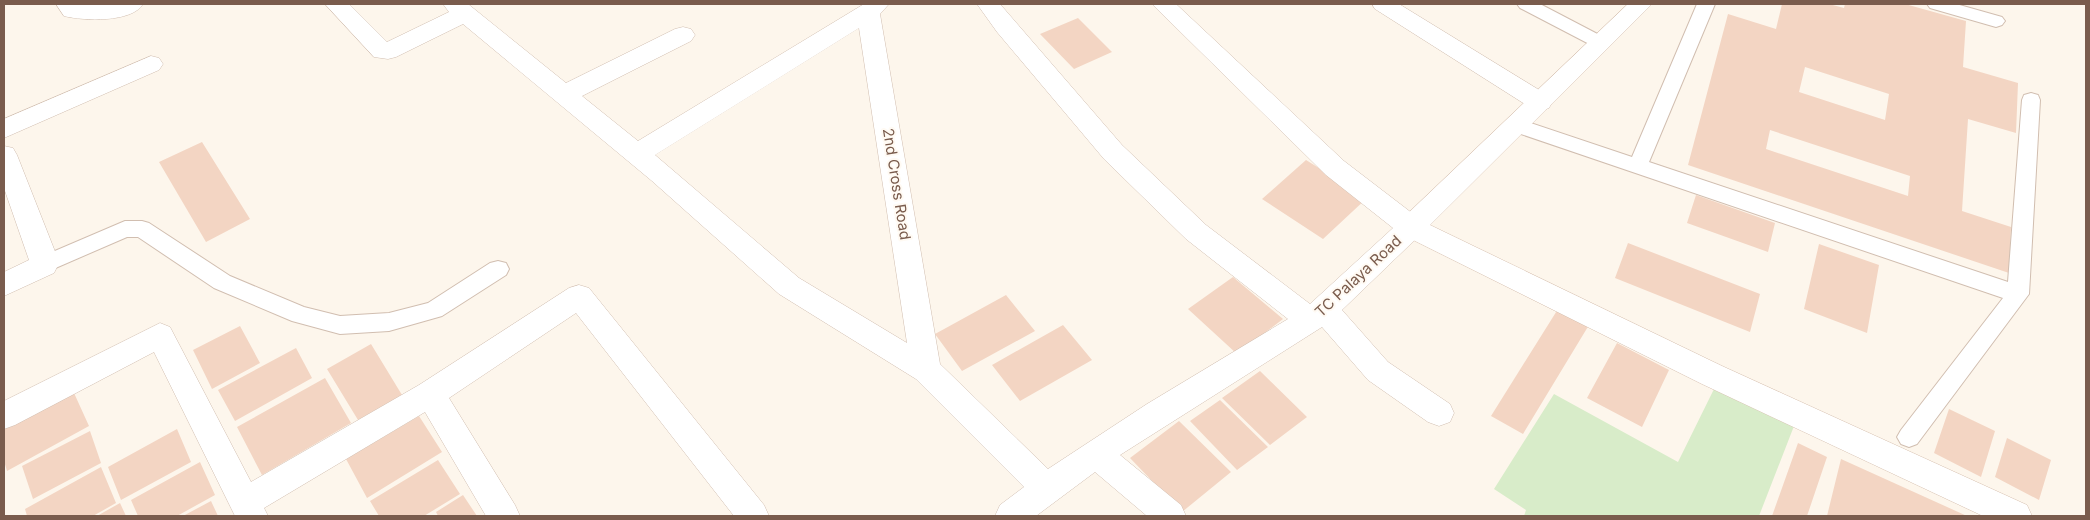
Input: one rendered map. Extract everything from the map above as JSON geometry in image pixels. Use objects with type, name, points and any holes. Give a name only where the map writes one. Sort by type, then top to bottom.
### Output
[{"type":"street","points":[[66,4],[72,11],[88,14],[122,8],[132,4]]},
{"type":"street","points":[[336,4],[382,51],[388,51],[459,9],[637,154],[789,286],[926,370],[1046,488]]},
{"type":"street","points":[[988,4],[1005,27],[1113,152],[1196,232],[1317,314],[1378,371],[1439,413]]},
{"type":"street","points":[[1163,4],[1335,168],[1411,227],[1712,375],[2016,516]]},
{"type":"street","points":[[1383,4],[1540,102]]},
{"type":"street","name":"TC Palaya Road","points":[[1012,516],[1046,488],[1096,454],[1317,314],[1411,227],[1642,4]]},
{"type":"street","points":[[637,154],[873,8]]},
{"type":"street","name":"2nd Cross Road","points":[[873,8],[926,370]]},
{"type":"street","points":[[563,95],[683,35]]},
{"type":"street","points":[[4,129],[151,64]]},
{"type":"street","points":[[4,155],[15,211],[44,265],[4,285]]},
{"type":"street","points":[[4,416],[160,334],[248,509],[430,394],[579,296],[753,516]]},
{"type":"street","points":[[430,394],[504,516]]},
{"type":"street","points":[[1096,454],[1170,516]]},
{"type":"lane","points":[[1526,4],[1601,43]]},
{"type":"lane","points":[[1638,166],[1706,4]]},
{"type":"lane","points":[[1936,4],[1996,21]]},
{"type":"lane","points":[[1909,437],[2018,294],[2031,100]]},
{"type":"lane","points":[[1516,126],[2018,294]]},
{"type":"lane","points":[[44,265],[125,229],[142,229],[222,282],[300,315],[340,325],[389,322],[434,310],[498,269]]},
{"type":"green space","points":[[1714,389],[1794,426],[1759,516],[1524,516],[1526,510],[1494,489],[1554,394],[1678,462]]},
{"type":"building","points":[[1782,4],[1829,4],[1844,8],[1845,4],[1905,4],[1966,21],[1963,67],[2018,83],[2016,133],[1968,119],[1962,211],[2011,227],[2009,273],[1688,165],[1728,14],[1776,29]],"holes":[[[1805,67],[1889,94],[1885,120],[1799,92]],[[1770,130],[1910,176],[1908,196],[1766,149]]]},
{"type":"building","points":[[1078,18],[1112,52],[1074,69],[1040,34]]},
{"type":"building","points":[[202,142],[250,219],[206,242],[159,162]]},
{"type":"building","points":[[1306,160],[1367,198],[1323,239],[1262,199]]},
{"type":"building","points":[[1696,195],[1775,223],[1768,252],[1687,223]]},
{"type":"building","points":[[1628,243],[1760,294],[1750,332],[1615,278]]},
{"type":"building","points":[[1819,244],[1879,265],[1867,333],[1804,309]]},
{"type":"building","points":[[1233,277],[1283,319],[1237,354],[1188,309]]},
{"type":"building","points":[[1006,295],[1035,331],[962,371],[935,334]]},
{"type":"building","points":[[1558,309],[1589,325],[1523,434],[1491,416]]},
{"type":"building","points":[[1063,325],[1092,360],[1020,401],[992,365]]},
{"type":"building","points":[[240,326],[260,363],[212,389],[193,350]]},
{"type":"building","points":[[1617,343],[1669,370],[1642,427],[1587,398]]},
{"type":"building","points":[[371,344],[402,395],[358,420],[327,369]]},
{"type":"building","points":[[296,348],[312,378],[235,421],[218,390]]},
{"type":"building","points":[[1260,371],[1307,417],[1270,445],[1222,398]]},
{"type":"building","points":[[325,378],[351,423],[262,475],[237,427]]},
{"type":"building","points":[[74,393],[89,426],[7,471],[4,461],[4,429]]},
{"type":"building","points":[[1220,400],[1268,447],[1237,470],[1190,421]]},
{"type":"building","points":[[1949,409],[1995,431],[1981,477],[1934,453]]},
{"type":"building","points":[[419,416],[442,452],[367,498],[346,459]]},
{"type":"building","points":[[1179,421],[1231,472],[1182,512],[1130,458]]},
{"type":"building","points":[[177,429],[191,462],[121,500],[108,467]]},
{"type":"building","points":[[90,431],[101,463],[33,499],[22,466]]},
{"type":"building","points":[[2007,438],[2051,460],[2039,500],[1995,477]]},
{"type":"building","points":[[1798,443],[1827,457],[1807,516],[1772,516]]},
{"type":"building","points":[[1841,459],[1967,516],[1827,516]]},
{"type":"building","points":[[438,460],[460,494],[424,516],[379,516],[370,501]]},
{"type":"building","points":[[200,462],[215,495],[177,516],[138,516],[131,500]]},
{"type":"building","points":[[101,467],[116,503],[93,516],[27,516],[25,509]]},
{"type":"building","points":[[463,495],[477,516],[438,516],[436,512]]},
{"type":"building","points":[[211,501],[218,516],[183,516]]},
{"type":"building","points":[[120,503],[126,516],[97,516]]}]
